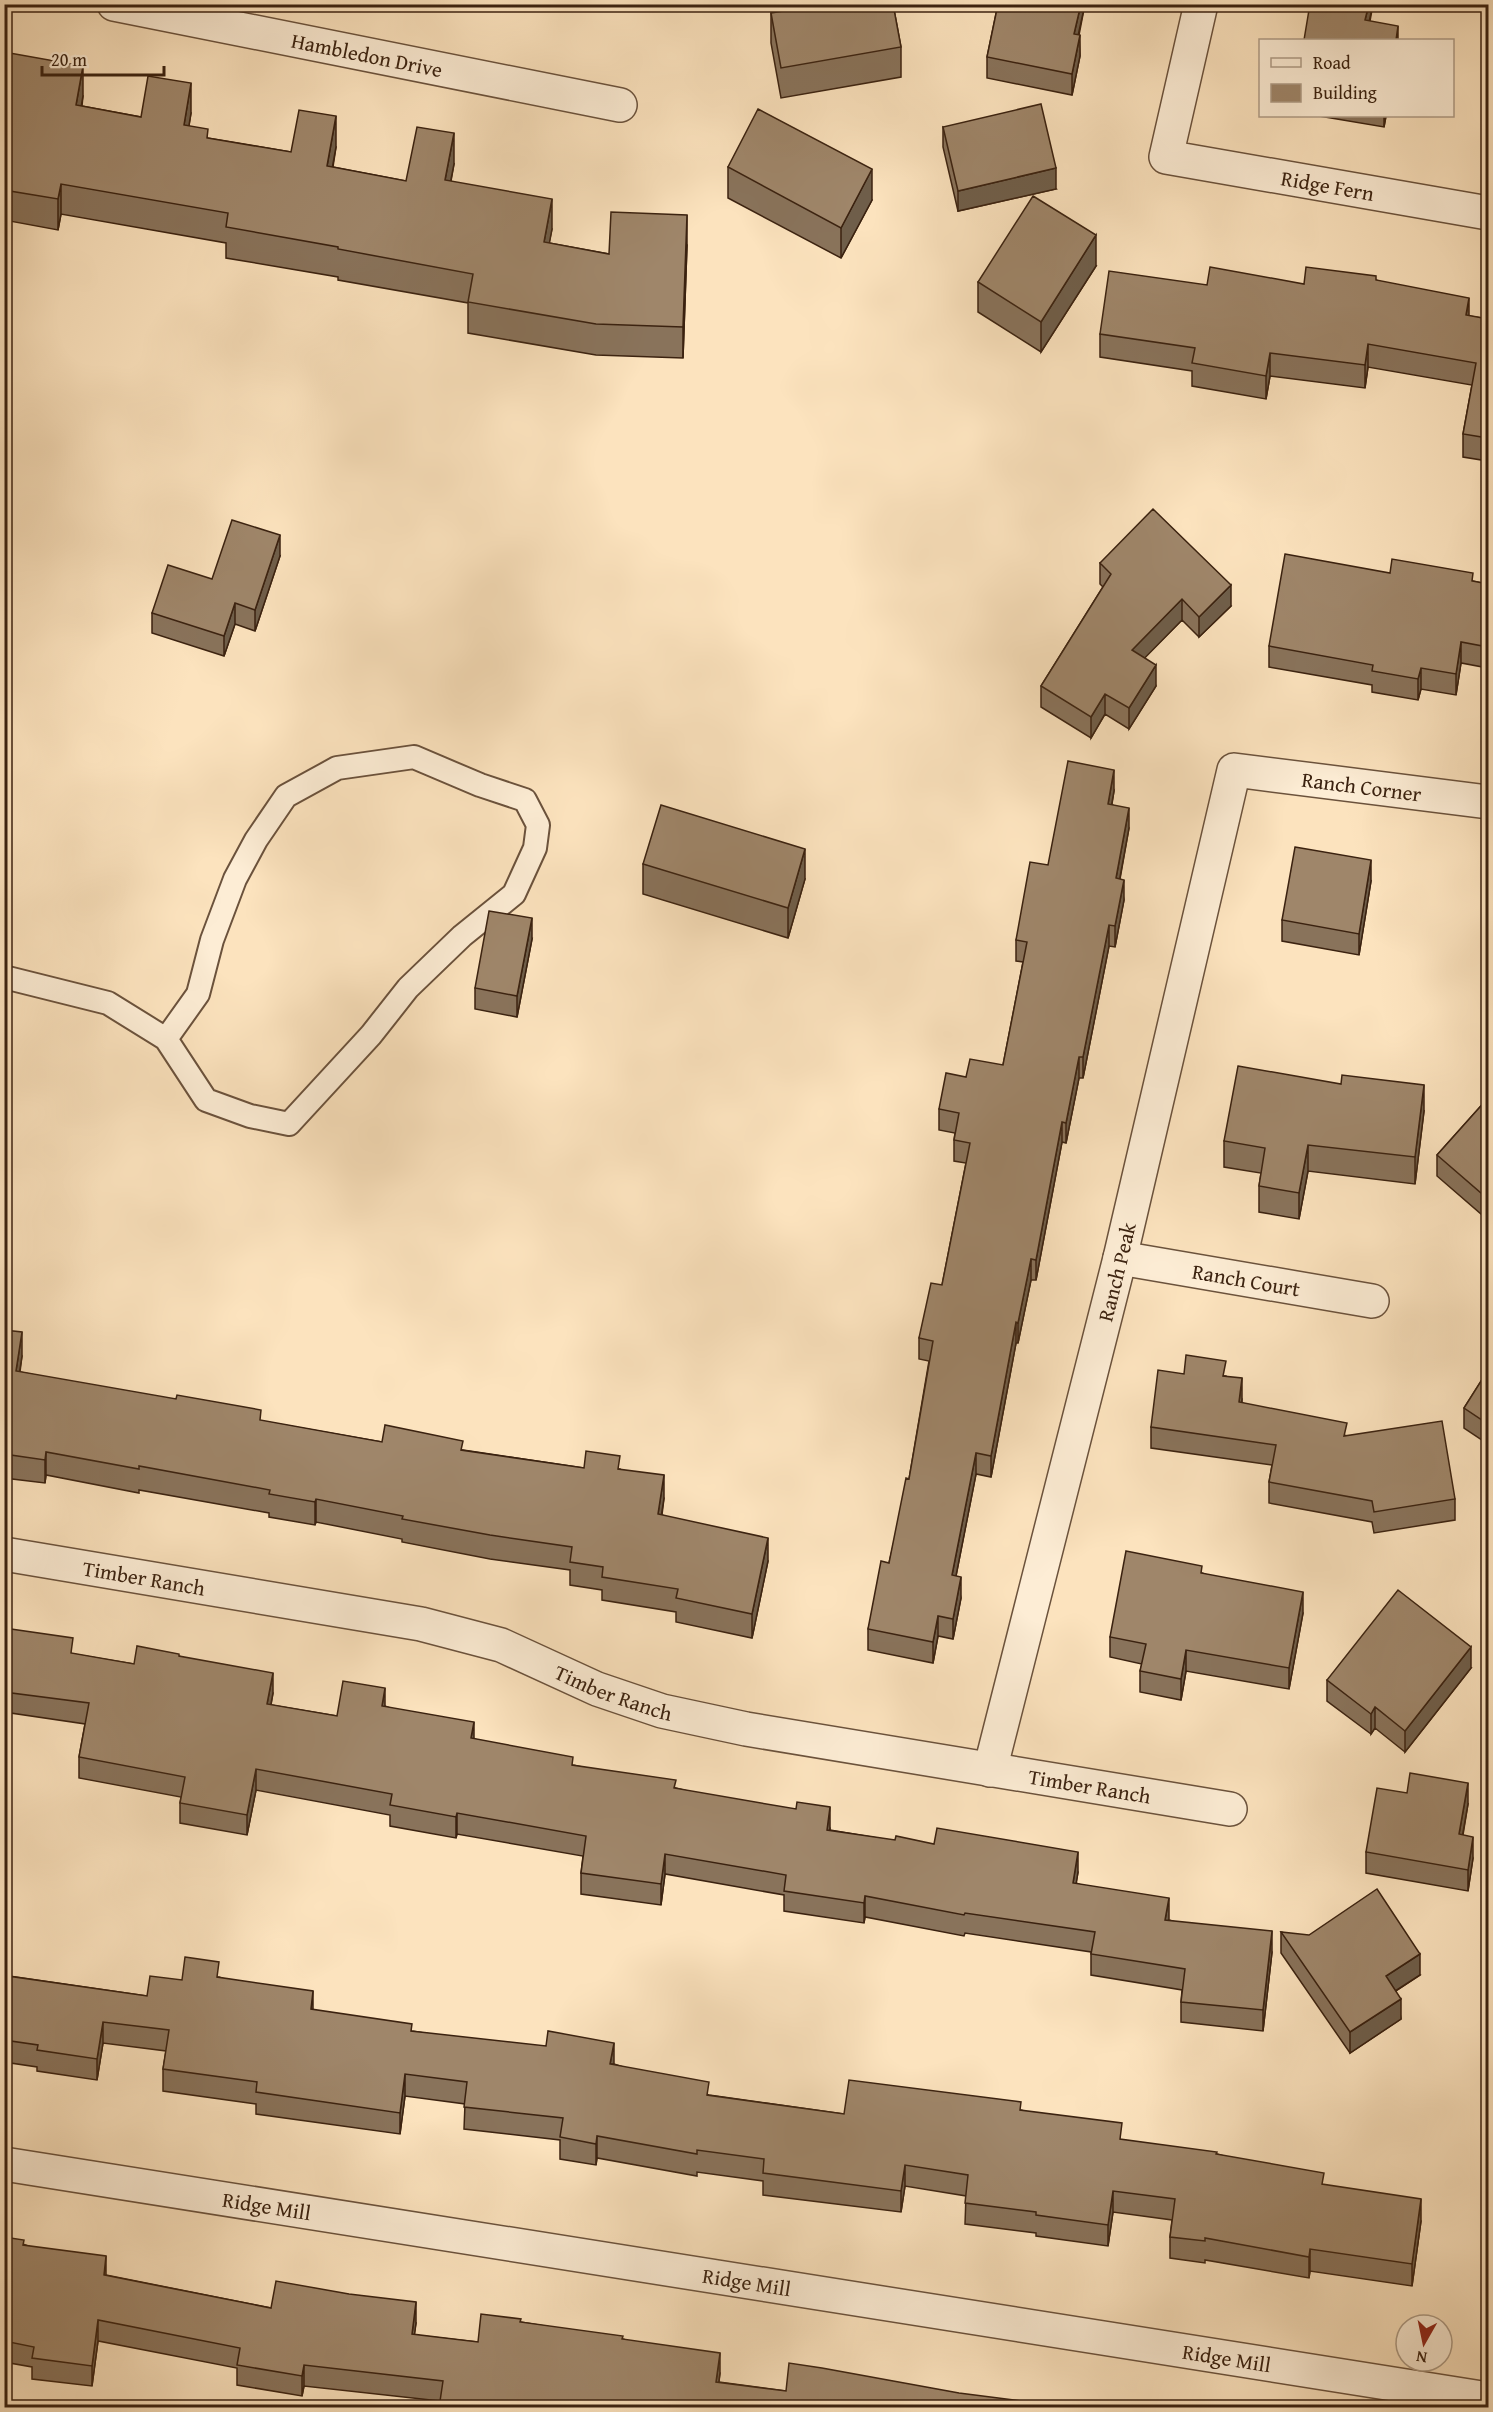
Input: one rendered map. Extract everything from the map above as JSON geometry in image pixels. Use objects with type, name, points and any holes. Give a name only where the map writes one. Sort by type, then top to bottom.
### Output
[{"type":"street","name":"Hambledon Drive","points":[[114,4],[620,105]]},
{"type":"street","name":"Ridge Fern","points":[[1201,4],[1166,157],[1488,213]]},
{"type":"street","name":"Ranch Corner","points":[[1234,770],[1488,802]]},
{"type":"street","name":"Ranch Peak","points":[[990,1770],[1120,1258],[1234,770]]},
{"type":"street","name":"Ranch Court","points":[[1120,1258],[1372,1301]]},
{"type":"street","name":"Timber Ranch","points":[[4,1554],[421,1624],[501,1645],[597,1689],[662,1711],[746,1729],[1230,1809]]},
{"type":"street","name":"Ridge Mill","points":[[4,2164],[1488,2399]]},
{"type":"lane","points":[[4,977],[108,1003],[166,1039],[206,1100],[250,1116],[289,1124],[371,1035],[408,988],[462,936],[514,894],[535,848],[538,825],[525,800],[480,785],[414,757],[338,768],[286,796],[256,840],[235,879],[212,940],[198,994],[166,1039]]},
{"type":"building","points":[[808,4],[893,4],[901,47],[781,68],[771,13],[809,7]]},
{"type":"building","points":[[998,4],[1081,4],[1074,34],[1080,35],[1072,74],[987,57]]},
{"type":"building","points":[[1310,4],[1369,4],[1365,20],[1398,26],[1396,39],[1304,39]]},
{"type":"building","points":[[4,52],[83,66],[76,105],[141,117],[148,76],[191,83],[184,125],[208,129],[207,138],[291,152],[299,110],[336,116],[327,166],[406,181],[417,127],[454,133],[445,180],[552,199],[544,242],[609,254],[611,212],[687,215],[683,327],[596,324],[468,302],[473,274],[226,227],[228,213],[61,184],[58,199],[4,190]]},
{"type":"building","points":[[1041,104],[1056,168],[958,191],[943,127]]},
{"type":"building","points":[[758,109],[872,169],[841,228],[728,167]]},
{"type":"building","points":[[1033,196],[1096,235],[1041,322],[978,282]]},
{"type":"building","points":[[1210,267],[1304,284],[1306,267],[1376,276],[1376,280],[1469,298],[1466,315],[1488,319],[1488,438],[1463,434],[1476,363],[1368,344],[1365,365],[1270,353],[1266,376],[1192,363],[1195,348],[1100,334],[1109,271],[1207,285]]},
{"type":"building","points":[[1153,509],[1231,585],[1199,617],[1182,599],[1132,650],[1156,665],[1129,708],[1105,694],[1091,717],[1041,686],[1111,574],[1100,563]]},
{"type":"building","points":[[232,520],[280,535],[255,610],[235,603],[224,636],[152,613],[168,565],[212,579]]},
{"type":"building","points":[[1285,554],[1390,573],[1392,559],[1473,573],[1472,581],[1488,584],[1488,647],[1461,642],[1456,674],[1421,668],[1418,679],[1372,671],[1373,665],[1269,646]]},
{"type":"building","points":[[1068,761],[1114,770],[1108,804],[1129,808],[1116,878],[1124,880],[1115,926],[1109,925],[1083,1057],[1079,1057],[1066,1123],[1062,1122],[1036,1260],[1031,1259],[1018,1323],[1016,1322],[991,1456],[976,1453],[952,1575],[961,1577],[953,1619],[938,1616],[933,1642],[868,1629],[881,1561],[889,1563],[906,1478],[909,1479],[933,1341],[919,1338],[931,1283],[942,1285],[970,1143],[954,1140],[959,1113],[939,1109],[946,1073],[966,1077],[970,1059],[1003,1065],[1027,942],[1016,940],[1030,862],[1048,865]]},
{"type":"building","points":[[661,805],[805,849],[788,908],[643,864]]},
{"type":"building","points":[[1295,847],[1371,860],[1359,934],[1282,920]]},
{"type":"building","points":[[489,911],[532,918],[517,996],[475,988]]},
{"type":"building","points":[[1238,1066],[1341,1084],[1342,1075],[1424,1085],[1415,1157],[1308,1145],[1299,1193],[1259,1186],[1265,1148],[1224,1141]]},
{"type":"building","points":[[1488,1098],[1488,1199],[1437,1155]]},
{"type":"building","points":[[4,1330],[22,1332],[16,1371],[176,1399],[177,1395],[261,1410],[260,1420],[382,1442],[385,1425],[463,1441],[461,1450],[584,1468],[586,1451],[620,1456],[618,1469],[664,1475],[658,1514],[768,1538],[752,1614],[676,1598],[678,1589],[602,1577],[603,1567],[570,1562],[572,1547],[402,1519],[403,1516],[316,1499],[315,1502],[269,1494],[270,1490],[139,1466],[139,1469],[46,1452],[45,1460],[4,1454]]},
{"type":"building","points":[[1186,1355],[1226,1361],[1223,1376],[1242,1378],[1239,1402],[1347,1423],[1344,1436],[1442,1421],[1455,1499],[1374,1512],[1372,1501],[1269,1482],[1276,1445],[1151,1427],[1158,1370],[1184,1374]]},
{"type":"building","points":[[1488,1370],[1488,1424],[1464,1408]]},
{"type":"building","points":[[1126,1551],[1202,1566],[1201,1573],[1303,1592],[1289,1668],[1186,1650],[1181,1679],[1140,1671],[1146,1644],[1110,1637]]},
{"type":"building","points":[[1398,1590],[1471,1647],[1405,1731],[1375,1707],[1371,1714],[1327,1680]]},
{"type":"building","points":[[4,1628],[73,1638],[71,1653],[134,1664],[137,1646],[273,1673],[267,1704],[337,1716],[343,1681],[385,1688],[382,1706],[474,1722],[471,1738],[573,1757],[572,1765],[676,1780],[674,1788],[796,1809],[797,1802],[830,1807],[827,1830],[895,1840],[896,1836],[934,1844],[937,1828],[1078,1852],[1073,1883],[1169,1898],[1165,1920],[1272,1931],[1263,2010],[1181,2002],[1185,1969],[1091,1954],[1095,1932],[965,1913],[964,1915],[865,1896],[864,1903],[784,1891],[786,1875],[665,1854],[661,1884],[581,1873],[586,1836],[457,1813],[456,1817],[390,1805],[392,1794],[256,1769],[247,1815],[180,1803],[185,1777],[79,1757],[89,1703],[4,1692]]},
{"type":"building","points":[[1410,1773],[1468,1783],[1459,1834],[1473,1837],[1468,1870],[1366,1852],[1377,1788],[1407,1793]]},
{"type":"building","points":[[1377,1889],[1420,1954],[1386,1976],[1401,1999],[1350,2032],[1281,1932],[1309,1935]]},
{"type":"building","points":[[185,1957],[219,1962],[217,1977],[313,1991],[311,2009],[412,2024],[411,2031],[546,2046],[548,2031],[614,2043],[610,2064],[709,2082],[707,2095],[844,2114],[849,2080],[1021,2102],[1020,2110],[1122,2123],[1120,2139],[1217,2152],[1216,2154],[1324,2173],[1322,2184],[1421,2199],[1412,2264],[1310,2249],[1309,2257],[1205,2238],[1205,2241],[1170,2237],[1175,2199],[1113,2191],[1108,2225],[1036,2215],[1036,2212],[965,2203],[968,2175],[905,2165],[901,2191],[763,2173],[764,2159],[697,2150],[697,2154],[597,2136],[596,2144],[560,2137],[563,2118],[464,2107],[467,2082],[405,2074],[400,2113],[256,2092],[257,2082],[163,2069],[169,2030],[103,2022],[97,2059],[37,2050],[38,2045],[4,2040],[4,1971],[9,1971],[8,1976],[147,1996],[150,1976],[182,1980]]},
{"type":"building","points":[[4,2237],[24,2240],[23,2245],[106,2256],[104,2275],[271,2308],[276,2281],[349,2294],[416,2302],[412,2334],[478,2342],[481,2314],[521,2319],[520,2322],[623,2336],[622,2339],[720,2353],[716,2382],[786,2391],[789,2363],[959,2393],[1021,2401],[1021,2408],[439,2408],[443,2381],[304,2365],[302,2376],[237,2365],[240,2348],[98,2320],[92,2366],[32,2358],[34,2347],[4,2341]]}]
